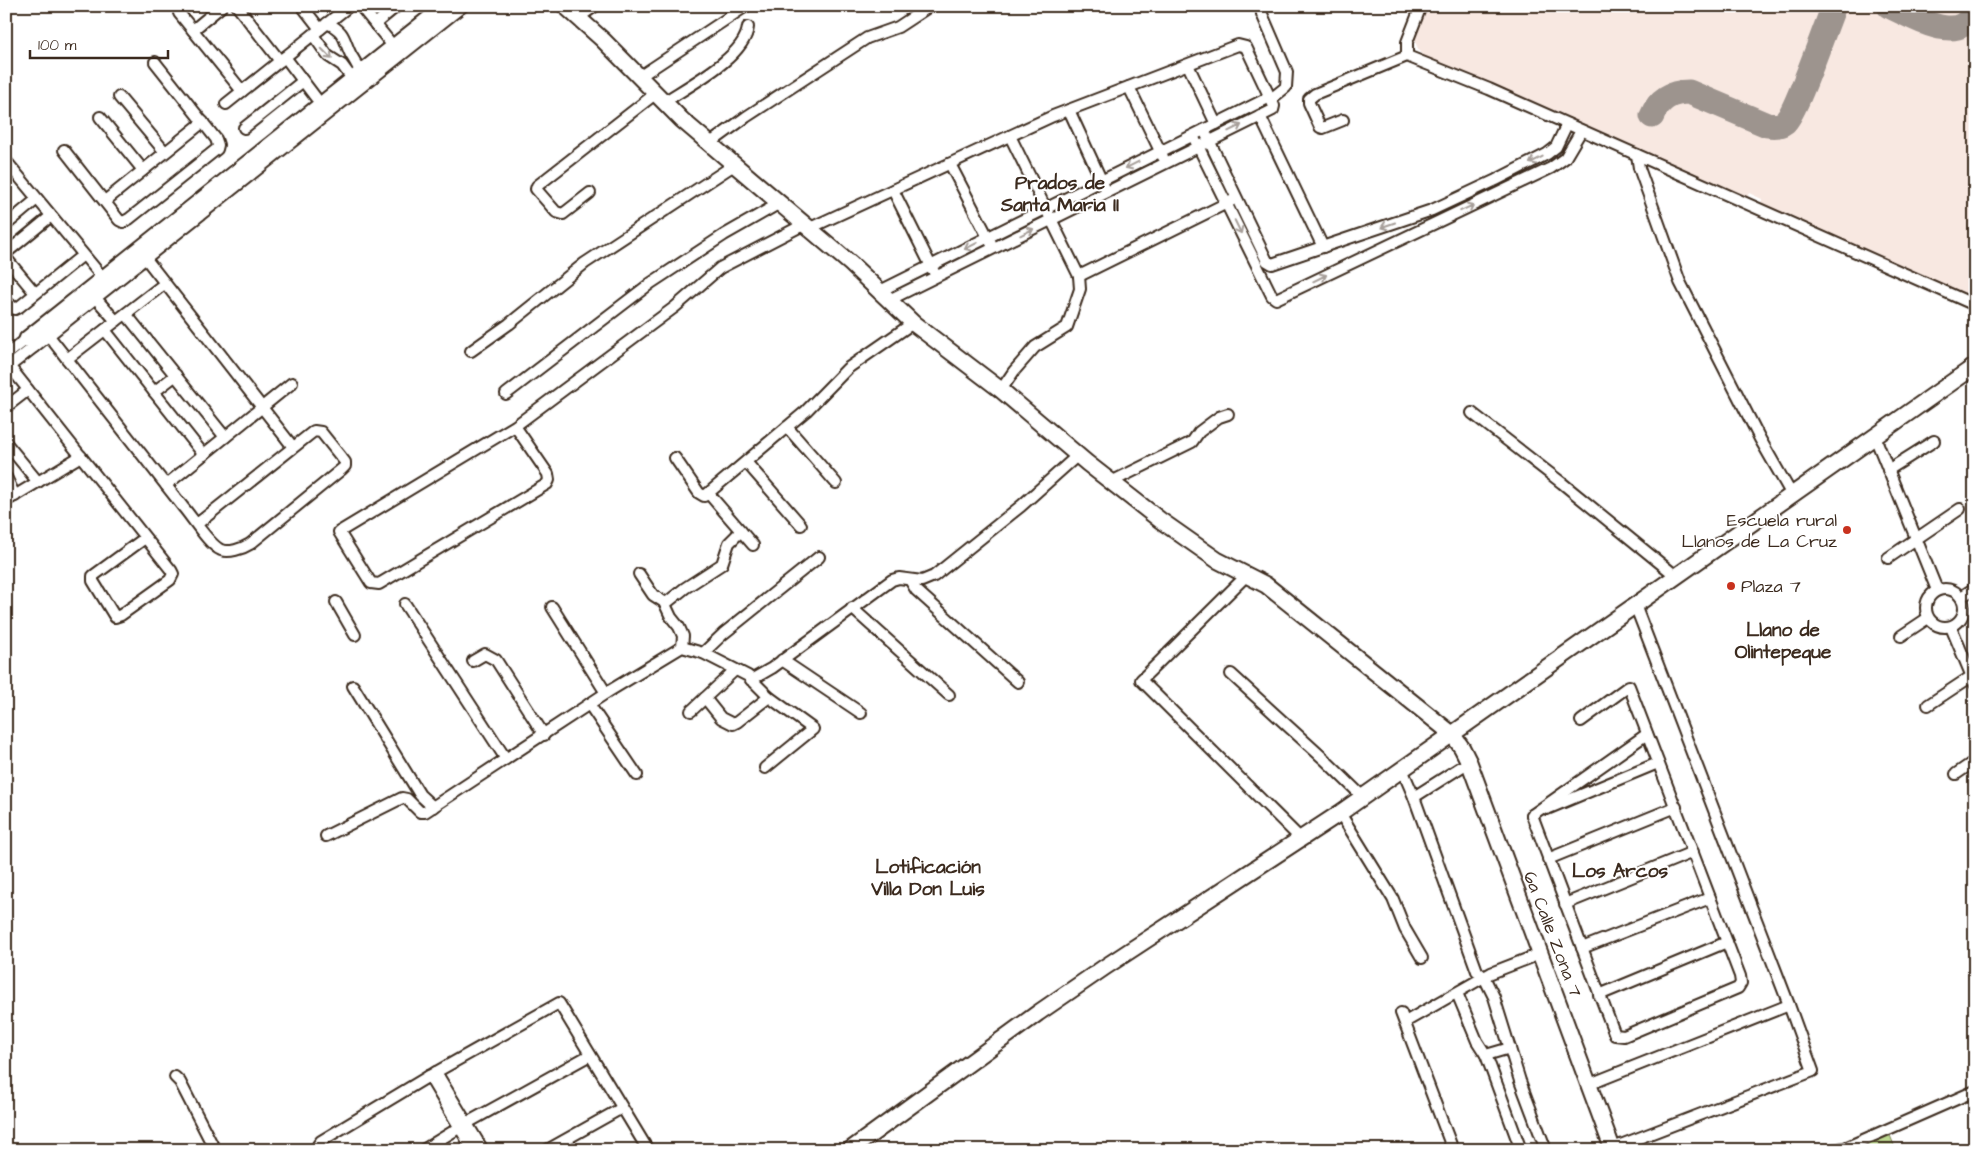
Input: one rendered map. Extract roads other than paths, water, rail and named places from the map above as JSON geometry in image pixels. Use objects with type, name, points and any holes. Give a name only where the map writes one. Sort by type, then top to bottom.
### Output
[{"type":"street","points":[[193,30],[222,6]]},
{"type":"street","points":[[237,6],[316,98]]},
{"type":"street","points":[[302,6],[320,29],[328,56],[357,76]]},
{"type":"street","points":[[226,104],[349,6]]},
{"type":"street","points":[[375,24],[397,6]]},
{"type":"street","points":[[6,355],[49,336],[92,294],[103,278],[143,255],[357,76],[445,6]]},
{"type":"street","points":[[145,538],[93,576],[93,581],[115,617],[121,615],[172,577],[171,570],[28,390],[8,368],[31,343],[92,294],[463,6]]},
{"type":"street","name":"6a Calle Zona 7","points":[[565,6],[709,144],[807,226],[913,323],[1002,390],[1078,456],[1182,537],[1217,560],[1266,584],[1452,734],[1469,762],[1613,1149]]},
{"type":"street","points":[[578,18],[595,6]]},
{"type":"street","points":[[639,77],[746,6]]},
{"type":"street","points":[[709,144],[740,121],[867,38],[898,27],[930,6]]},
{"type":"street","points":[[885,296],[937,277],[1260,116],[1286,87],[1287,72],[1262,14],[1261,6]]},
{"type":"street","points":[[1407,56],[1407,42],[1421,6]]},
{"type":"street","points":[[362,8],[390,41]]},
{"type":"street","points":[[179,13],[242,91]]},
{"type":"street","points":[[590,193],[563,214],[556,212],[538,194],[536,187],[660,98],[733,55],[745,40],[748,27]]},
{"type":"street","points":[[320,29],[337,28],[345,38],[357,76]]},
{"type":"street","points":[[515,426],[548,474],[549,480],[547,484],[379,584],[371,583],[338,532],[515,426],[675,307],[720,268],[807,226],[893,190],[1069,110],[1238,45],[1246,47],[1272,102]]},
{"type":"street","points":[[1343,120],[1322,128],[1320,127],[1309,99],[1315,94],[1407,56],[1489,89],[1975,305]]},
{"type":"street","points":[[64,150],[119,220],[125,222],[218,147],[216,139],[155,62]]},
{"type":"street","points":[[1188,65],[1216,124]]},
{"type":"street","points":[[244,128],[303,81]]},
{"type":"street","points":[[1129,87],[1166,162]]},
{"type":"street","points":[[119,97],[165,152]]},
{"type":"street","points":[[885,296],[932,266],[988,237],[1216,124],[1272,102]]},
{"type":"street","points":[[1069,110],[1107,191]]},
{"type":"street","points":[[1260,116],[1323,247]]},
{"type":"street","points":[[100,117],[143,170]]},
{"type":"street","points":[[105,201],[203,122]]},
{"type":"street","points":[[1204,130],[1268,263],[1274,264],[1419,215],[1496,180],[1548,154],[1556,146],[1567,124]]},
{"type":"street","points":[[1193,136],[1272,296],[1276,299],[1551,168],[1565,158],[1581,131]]},
{"type":"street","points":[[1002,390],[1014,371],[1035,347],[1067,327],[1080,289],[1079,276],[1010,136]]},
{"type":"street","points":[[1636,155],[1680,282],[1756,431],[1792,495]]},
{"type":"street","points":[[6,161],[103,278]]},
{"type":"street","points":[[950,164],[994,248]]},
{"type":"street","points":[[471,351],[509,324],[585,262],[734,165]]},
{"type":"street","points":[[1496,180],[1502,191]]},
{"type":"street","points":[[893,190],[937,277]]},
{"type":"street","points":[[1079,276],[1237,198]]},
{"type":"street","points":[[6,225],[37,200]]},
{"type":"street","points":[[506,394],[651,283],[724,235],[780,203]]},
{"type":"street","points":[[1432,210],[1437,222]]},
{"type":"street","points":[[1419,215],[1424,228]]},
{"type":"street","points":[[6,253],[51,216]]},
{"type":"street","points":[[6,301],[14,309],[83,254]]},
{"type":"street","points":[[143,255],[293,447]]},
{"type":"street","points":[[6,258],[34,293]]},
{"type":"street","points":[[67,359],[164,284]]},
{"type":"street","points":[[92,294],[116,322]]},
{"type":"street","points":[[126,314],[225,438]]},
{"type":"street","points":[[675,458],[699,493],[704,496],[709,494],[806,411],[848,368],[913,323]]},
{"type":"street","points":[[104,330],[204,455]]},
{"type":"street","points":[[49,336],[166,486],[197,524],[219,549],[228,551],[245,547],[345,466],[343,460],[319,431],[312,432],[197,524]]},
{"type":"street","points":[[850,1150],[1045,1008],[1340,813],[1975,366]]},
{"type":"street","points":[[154,392],[176,375]]},
{"type":"street","points":[[166,486],[292,383]]},
{"type":"street","points":[[6,407],[28,390]]},
{"type":"street","points":[[1472,413],[1676,576]]},
{"type":"street","points":[[1111,482],[1192,442],[1205,427],[1221,415],[1228,414]]},
{"type":"street","points":[[786,428],[836,483]]},
{"type":"street","points":[[1875,437],[1937,590]]},
{"type":"street","points":[[1888,470],[1934,441]]},
{"type":"street","points":[[6,443],[38,482]]},
{"type":"street","points":[[6,478],[11,498],[81,456]]},
{"type":"street","points":[[751,680],[765,673],[892,580],[899,578],[922,581],[939,574],[1078,456]]},
{"type":"street","points":[[746,462],[801,525]]},
{"type":"street","points":[[709,494],[753,545]]},
{"type":"street","points":[[1888,558],[1960,509]]},
{"type":"street","points":[[666,604],[685,588],[722,564],[729,543],[741,531]]},
{"type":"street","points":[[703,653],[723,634],[819,557]]},
{"type":"street","points":[[639,574],[653,594],[666,604],[668,613],[682,632],[682,647]]},
{"type":"street","points":[[1247,575],[1141,680],[1301,838]]},
{"type":"street","points":[[910,580],[916,590],[1018,682]]},
{"type":"street","points":[[1961,597],[1975,588]]},
{"type":"street","points":[[1950,589],[1961,597],[1964,614],[1951,627],[1936,626],[1928,618],[1926,605],[1928,599],[1937,590],[1950,589]]},
{"type":"street","points":[[336,602],[355,635]]},
{"type":"street","points":[[405,604],[506,759]]},
{"type":"street","points":[[1613,1149],[1813,1071],[1635,605]]},
{"type":"street","points":[[552,607],[606,693]]},
{"type":"street","points":[[852,608],[949,695]]},
{"type":"street","points":[[1901,636],[1928,618]]},
{"type":"street","points":[[1928,705],[1974,678],[1951,627]]},
{"type":"street","points":[[326,836],[402,798],[407,799],[420,812],[425,812],[606,693],[682,647],[703,653],[751,680],[768,697],[813,729],[765,768]]},
{"type":"street","points":[[473,661],[485,654],[496,660],[544,735]]},
{"type":"street","points":[[782,660],[861,714]]},
{"type":"street","points":[[691,712],[735,670]]},
{"type":"street","points":[[1231,674],[1363,797]]},
{"type":"street","points":[[353,686],[420,795],[432,807]]},
{"type":"street","points":[[1532,815],[1613,1032],[1620,1037],[1732,992],[1740,986],[1741,980],[1727,942],[1629,686],[1581,721]]},
{"type":"street","points":[[705,698],[721,718],[732,724],[768,697]]},
{"type":"street","points":[[589,704],[637,775]]},
{"type":"street","points":[[1532,815],[1647,734]]},
{"type":"street","points":[[1956,774],[1975,761]]},
{"type":"street","points":[[1414,797],[1469,762]]},
{"type":"street","points":[[1532,815],[1658,762]]},
{"type":"street","points":[[1402,769],[1414,797],[1477,971],[1484,977],[1494,996],[1520,1081],[1546,1150]]},
{"type":"street","points":[[1548,859],[1676,807]]},
{"type":"street","points":[[1340,813],[1393,899],[1405,928],[1422,958]]},
{"type":"street","points":[[1565,904],[1693,852]]},
{"type":"street","points":[[1582,948],[1710,898]]},
{"type":"street","points":[[1599,995],[1727,942]]},
{"type":"street","points":[[1453,1150],[1403,1018],[1457,993],[1491,973],[1540,954]]},
{"type":"street","points":[[1457,993],[1477,1041],[1486,1055],[1521,1150]]},
{"type":"street","points":[[319,1150],[318,1145],[321,1141],[432,1074],[559,1003],[648,1150]]},
{"type":"street","points":[[1590,1084],[1789,1005]]},
{"type":"street","points":[[1486,1055],[1510,1048]]},
{"type":"street","points":[[423,1150],[590,1055]]},
{"type":"street","points":[[432,1074],[463,1126],[482,1150]]},
{"type":"street","points":[[175,1077],[180,1082],[215,1150]]},
{"type":"street","points":[[1832,1150],[1846,1149],[1975,1091]]},
{"type":"street","points":[[547,1150],[622,1108]]},
{"type":"street","points":[[463,1126],[473,1150]]},
{"type":"place","name":"Escuela rural Llanos de La Cruz","points":[[1847,530]]},
{"type":"place","name":"Plaza 7","points":[[1731,586]]},
{"type":"district","name":"Prados de Santa Maria II","points":[[1060,193]]},
{"type":"district","name":"Llano de Olintepeque","points":[[1783,640]]},
{"type":"district","name":"Los Arcos","points":[[1620,870]]},
{"type":"district","name":"Lotificación Villa Don Luis","points":[[928,877]]}]
